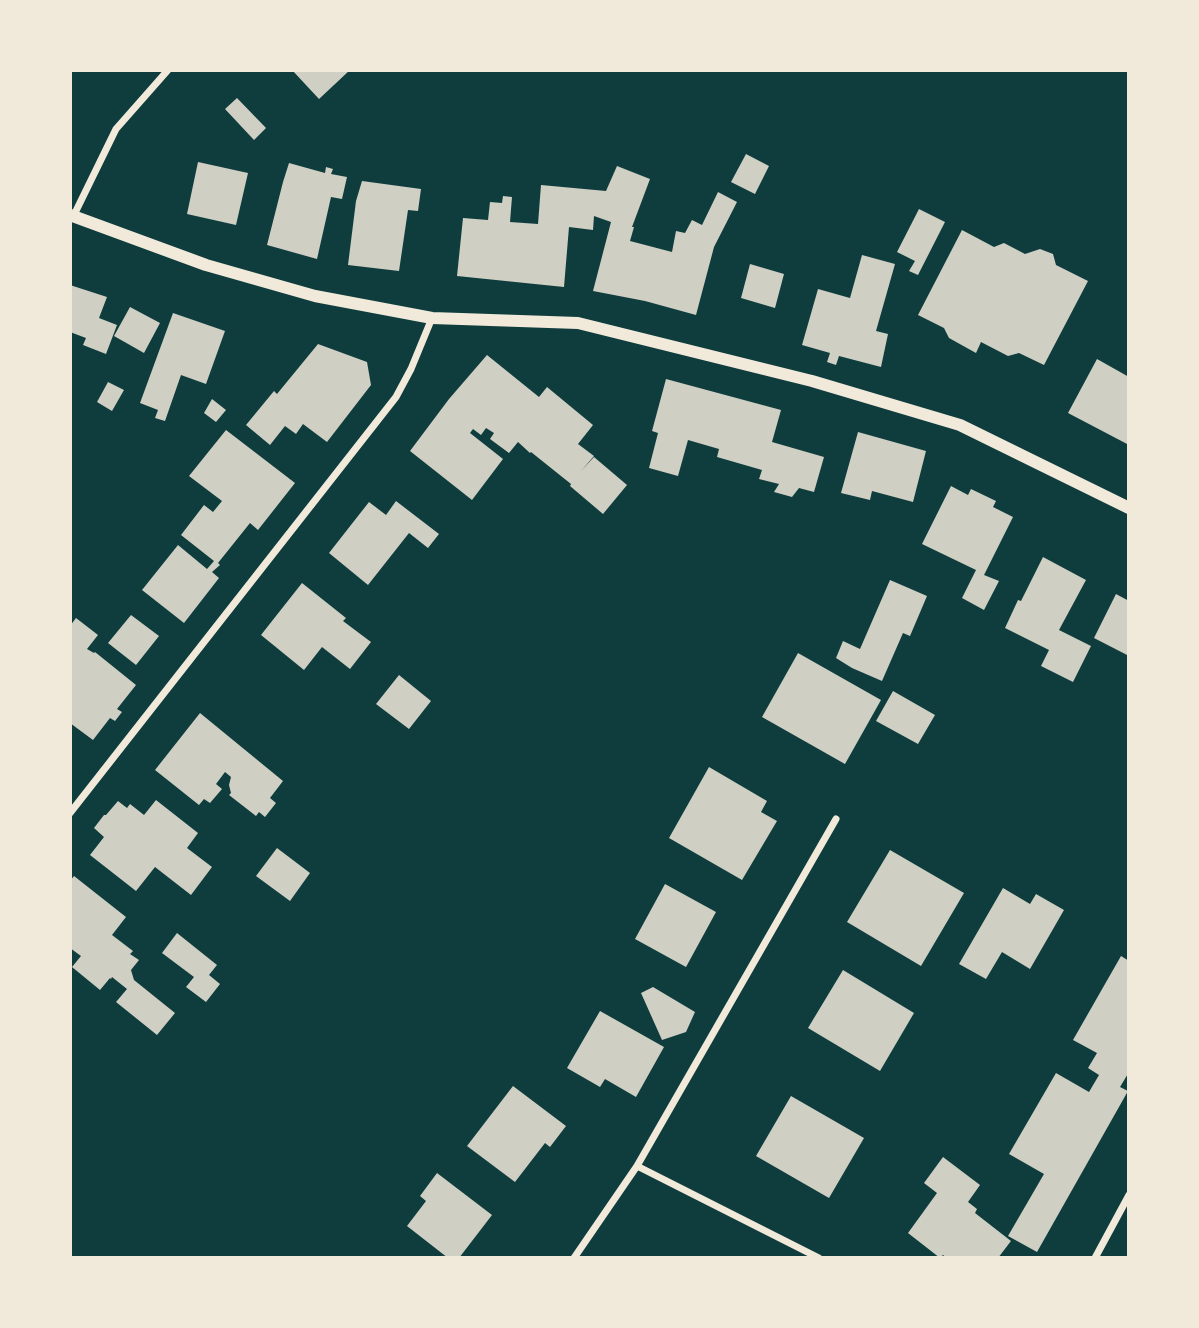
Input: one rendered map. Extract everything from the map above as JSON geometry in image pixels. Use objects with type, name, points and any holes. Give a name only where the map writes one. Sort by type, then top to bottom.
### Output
[{"type":"street","points":[[168,70],[116,129],[72,215],[218,268],[315,296],[432,318],[578,323],[812,381],[960,425],[1129,508]]},
{"type":"street","points":[[70,813],[396,397],[432,318]]},
{"type":"street","points":[[574,1258],[637,1166],[836,819]]},
{"type":"street","points":[[637,1166],[819,1258]]},
{"type":"street","points":[[1095,1258],[1129,1195]]},
{"type":"building","points":[[292,70],[350,70],[319,99]]},
{"type":"building","points":[[237,98],[266,128],[254,140],[225,109]]},
{"type":"building","points":[[746,154],[769,166],[755,194],[731,182]]},
{"type":"building","points":[[198,162],[248,173],[236,225],[187,214]]},
{"type":"building","points":[[289,163],[325,173],[326,167],[333,169],[331,174],[347,177],[342,199],[331,197],[317,259],[267,245]]},
{"type":"building","points":[[617,166],[650,179],[632,227],[630,241],[672,252],[676,231],[685,233],[692,220],[702,225],[718,192],[737,202],[714,247],[696,315],[593,291],[611,222],[594,216],[593,230],[569,227],[564,287],[457,276],[463,218],[488,220],[490,202],[502,203],[503,196],[512,197],[510,222],[538,224],[541,185],[606,191]]},
{"type":"building","points":[[362,181],[421,189],[418,211],[408,210],[399,271],[348,265],[356,201]]},
{"type":"building","points":[[919,209],[945,222],[918,275],[909,271],[915,261],[897,252]]},
{"type":"building","points":[[962,230],[994,247],[1004,243],[1025,254],[1040,249],[1053,254],[1056,265],[1088,281],[1044,365],[1019,353],[1008,356],[981,342],[976,353],[949,338],[944,328],[918,315]]},
{"type":"building","points":[[862,255],[895,264],[876,331],[888,334],[881,367],[839,356],[836,365],[827,362],[830,353],[802,345],[818,289],[850,298]]},
{"type":"building","points":[[750,264],[784,274],[775,308],[741,298]]},
{"type":"building","points":[[70,285],[107,297],[99,318],[117,325],[106,354],[83,345],[86,338],[70,332]]},
{"type":"building","points":[[130,307],[160,323],[144,353],[114,336]]},
{"type":"building","points":[[173,313],[225,331],[206,384],[181,375],[165,421],[155,418],[158,410],[140,403]]},
{"type":"building","points":[[318,344],[367,362],[371,385],[327,442],[303,424],[296,434],[285,426],[270,445],[246,425],[274,391],[277,394]]},
{"type":"building","points":[[487,355],[539,397],[547,387],[593,425],[578,444],[594,456],[581,471],[594,457],[627,485],[603,514],[570,486],[571,484],[518,442],[509,453],[490,439],[494,433],[486,428],[481,435],[473,429],[470,433],[503,459],[472,500],[410,451],[449,399]]},
{"type":"building","points":[[1097,359],[1129,377],[1129,445],[1068,413]]},
{"type":"building","points":[[666,379],[781,410],[772,442],[824,457],[814,492],[799,488],[792,497],[774,492],[779,484],[759,479],[762,470],[717,457],[719,449],[688,440],[678,476],[649,468],[658,433],[652,431]]},
{"type":"building","points":[[108,382],[124,390],[112,411],[97,402]]},
{"type":"building","points":[[212,399],[226,410],[216,422],[204,413]]},
{"type":"building","points":[[226,430],[295,483],[258,530],[250,523],[218,563],[220,565],[212,572],[219,578],[184,623],[142,590],[178,545],[207,569],[214,561],[181,535],[204,505],[213,512],[222,501],[189,476]]},
{"type":"building","points":[[858,432],[926,451],[913,502],[872,491],[870,500],[841,493]]},
{"type":"building","points":[[951,486],[968,495],[971,489],[996,501],[993,507],[1013,517],[984,575],[999,581],[984,610],[962,598],[976,570],[922,544]]},
{"type":"building","points":[[396,501],[439,534],[428,548],[409,533],[368,585],[329,553],[369,502],[386,515]]},
{"type":"building","points":[[1043,557],[1086,580],[1059,630],[1091,646],[1073,682],[1041,666],[1049,650],[1005,628]]},
{"type":"building","points":[[890,580],[927,596],[910,636],[903,633],[882,681],[836,658],[843,641],[860,649]]},
{"type":"building","points":[[302,583],[346,618],[343,621],[371,642],[350,669],[322,647],[304,670],[261,635]]},
{"type":"building","points":[[1116,594],[1129,601],[1129,656],[1094,638]]},
{"type":"building","points":[[131,615],[159,636],[136,665],[108,643]]},
{"type":"building","points":[[76,618],[98,635],[87,649],[95,652],[136,685],[117,709],[122,712],[115,721],[110,718],[93,740],[70,723],[70,626]]},
{"type":"building","points":[[798,653],[881,700],[845,764],[762,717]]},
{"type":"building","points":[[399,675],[431,701],[409,729],[376,704]]},
{"type":"building","points":[[893,691],[935,715],[918,744],[876,721]]},
{"type":"building","points":[[200,713],[283,781],[270,798],[276,803],[265,817],[259,812],[256,816],[229,795],[231,777],[225,772],[216,784],[222,789],[210,803],[204,799],[199,805],[155,770]]},
{"type":"building","points":[[709,767],[767,801],[761,812],[777,821],[742,880],[669,838]]},
{"type":"building","points":[[156,800],[198,833],[187,848],[212,867],[191,895],[155,867],[136,891],[90,855],[104,837],[94,828],[118,801],[127,808],[130,804],[144,815]]},
{"type":"building","points":[[277,848],[310,873],[290,901],[256,876]]},
{"type":"building","points":[[890,850],[964,893],[921,966],[847,922]]},
{"type":"building","points":[[74,876],[126,917],[112,935],[133,951],[130,954],[139,960],[131,970],[134,980],[175,1013],[157,1035],[116,1002],[127,989],[112,977],[100,990],[72,967],[81,956],[70,948],[70,881]]},
{"type":"building","points":[[665,884],[716,912],[686,967],[635,939]]},
{"type":"building","points":[[1003,888],[1030,904],[1036,894],[1064,910],[1030,969],[1002,952],[986,979],[959,964]]},
{"type":"building","points":[[177,933],[217,965],[209,975],[220,984],[206,1002],[186,987],[194,977],[162,953]]},
{"type":"building","points":[[1121,956],[1129,961],[1129,1072],[1120,1087],[1128,1091],[1037,1252],[1008,1236],[1044,1174],[1009,1154],[1056,1073],[1089,1092],[1099,1075],[1088,1068],[1097,1053],[1073,1040]]},
{"type":"building","points":[[843,970],[914,1013],[880,1071],[808,1028]]},
{"type":"building","points":[[653,987],[695,1012],[686,1032],[662,1040],[641,993]]},
{"type":"building","points":[[600,1011],[664,1047],[636,1097],[605,1079],[600,1087],[567,1068]]},
{"type":"building","points":[[513,1086],[566,1126],[550,1147],[545,1143],[515,1182],[467,1146]]},
{"type":"building","points":[[791,1096],[864,1138],[829,1198],[756,1156]]},
{"type":"building","points":[[943,1157],[980,1185],[968,1202],[977,1209],[975,1213],[1011,1241],[998,1258],[947,1258],[943,1255],[940,1258],[908,1233],[937,1193],[924,1183]]},
{"type":"building","points":[[437,1173],[492,1215],[459,1258],[448,1258],[407,1226],[426,1201],[420,1196]]}]
